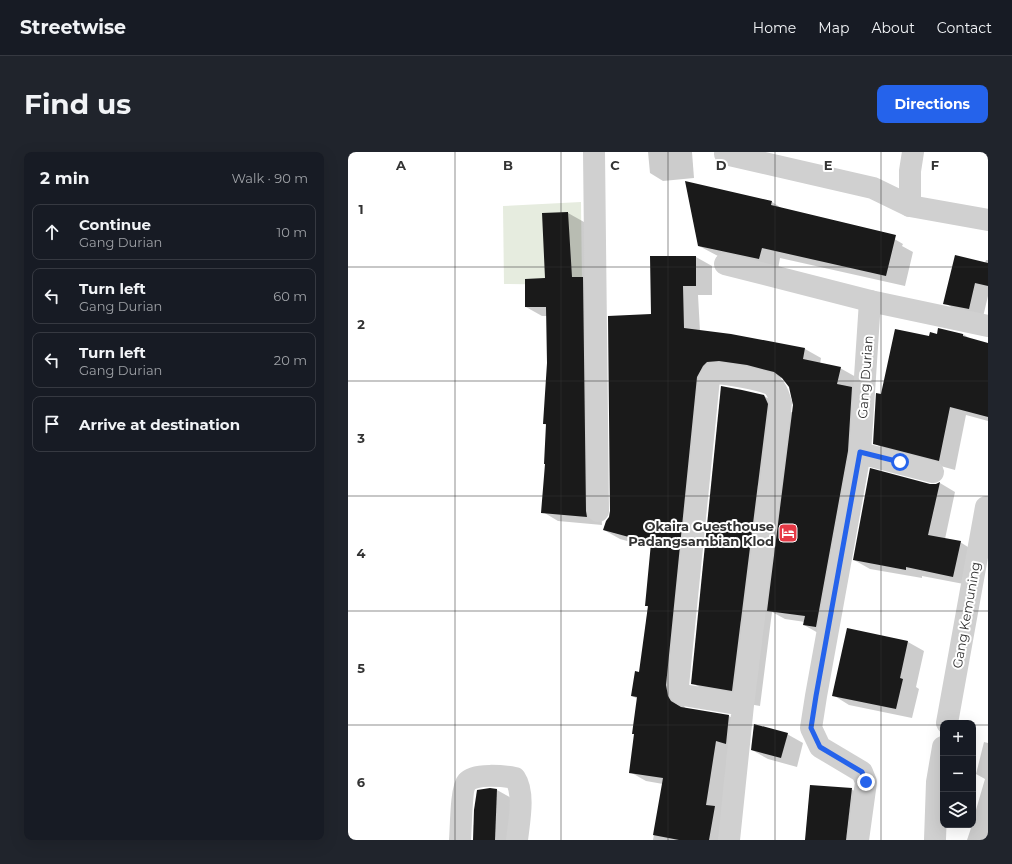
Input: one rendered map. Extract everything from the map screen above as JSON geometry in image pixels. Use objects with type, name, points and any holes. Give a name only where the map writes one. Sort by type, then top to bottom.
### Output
[{"type":"street","points":[[594,152],[598,511]]},
{"type":"street","points":[[910,206],[910,171],[913,152]]},
{"type":"street","points":[[725,154],[873,188],[910,206],[988,220]]},
{"type":"street","points":[[725,264],[870,301],[988,326]]},
{"type":"street","name":"Gang Durian","points":[[858,840],[866,786],[862,772],[820,747],[811,728],[860,452],[870,301]]},
{"type":"street","points":[[729,840],[743,705],[780,403],[778,393],[773,385],[764,381],[713,373],[709,379],[678,686],[683,695],[743,705]]},
{"type":"street","points":[[860,452],[933,472]]},
{"type":"street","name":"Gang Kemuning","points":[[948,720],[986,508]]},
{"type":"street","points":[[934,840],[937,782],[941,756]]},
{"type":"street","points":[[460,840],[464,786],[471,778],[476,777],[515,778],[519,784],[520,793],[517,840]]},
{"type":"shaded area","points":[[581,202],[582,285],[504,284],[503,206]]},
{"type":"building","points":[[685,181],[772,201],[771,205],[896,235],[886,276],[762,248],[759,259],[698,246]]},
{"type":"building","points":[[568,212],[572,277],[583,277],[587,517],[541,513],[545,464],[546,424],[543,424],[547,363],[546,307],[525,307],[525,279],[545,278],[542,213]]},
{"type":"building","points":[[955,255],[988,263],[988,286],[975,283],[969,309],[943,304]]},
{"type":"building","points":[[650,256],[696,256],[696,286],[683,286],[684,328],[731,334],[805,348],[803,359],[841,367],[837,384],[852,387],[848,451],[816,627],[803,625],[805,616],[767,611],[793,405],[789,387],[782,378],[774,372],[747,365],[719,361],[707,362],[697,377],[666,685],[668,696],[671,701],[681,707],[729,715],[726,744],[716,741],[706,805],[715,806],[709,840],[679,840],[653,835],[663,778],[629,773],[637,697],[631,696],[635,671],[639,672],[648,606],[645,606],[651,543],[603,530],[610,511],[608,316],[651,314]]},
{"type":"building","points":[[938,328],[963,334],[963,336],[988,343],[988,417],[950,407],[939,461],[873,444],[876,393],[881,394],[895,329],[929,336],[930,332],[937,334]]},
{"type":"building","points":[[721,386],[764,395],[768,404],[732,691],[691,684]]},
{"type":"building","points":[[870,468],[930,484],[940,482],[928,535],[961,541],[953,577],[906,567],[906,570],[853,560]]},
{"type":"building","points":[[847,628],[908,641],[900,678],[903,679],[896,709],[832,696]]},
{"type":"building","points":[[754,724],[788,733],[781,758],[751,750]]},
{"type":"building","points":[[810,785],[852,788],[846,840],[805,840]]},
{"type":"building","points":[[490,788],[497,789],[495,840],[473,840],[474,810],[477,790]]},
{"type":"place","name":"Okaira Guesthouse Padangsambian Klod","points":[[788,533]]},
{"type":"route","points":[[866,782],[862,772],[820,747],[811,728],[860,452],[900,462]]}]
